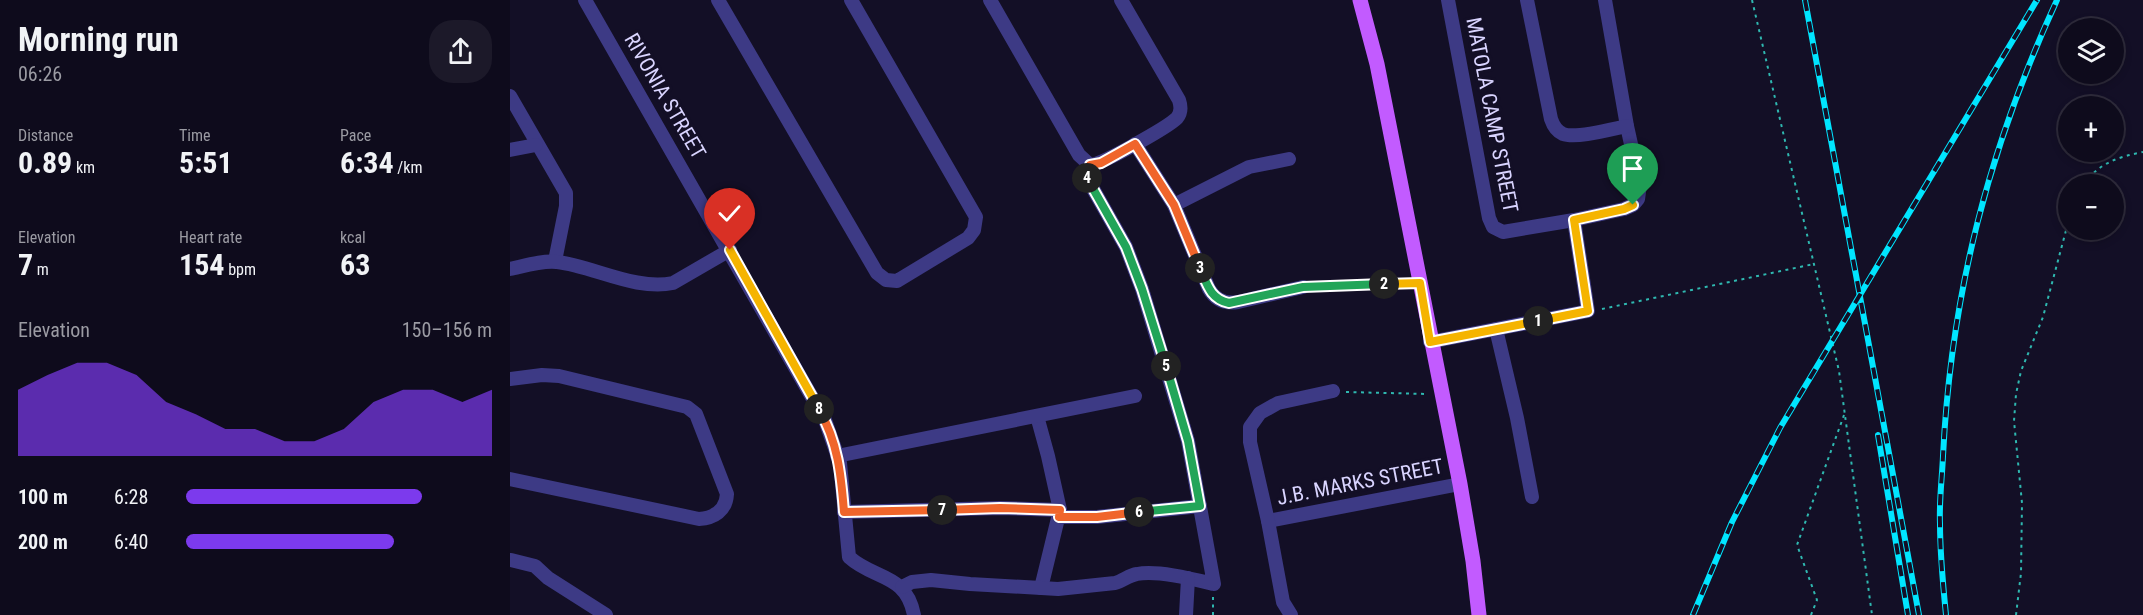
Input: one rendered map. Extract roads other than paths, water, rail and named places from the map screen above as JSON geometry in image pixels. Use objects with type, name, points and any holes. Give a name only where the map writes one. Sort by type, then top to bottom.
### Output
[{"type":"main road","points":[[1360,0],[1377,64],[1430,342],[1460,484],[1473,561],[1479,615]]},
{"type":"main road","points":[[1370,0],[1377,64]]},
{"type":"street","name":"RIVONIA STREET","points":[[585,0],[730,250],[825,420],[840,463],[849,556],[902,587]]},
{"type":"street","points":[[718,0],[877,273],[886,280],[897,281],[968,238],[974,230],[976,217],[851,0]]},
{"type":"street","points":[[990,0],[1078,155],[1090,165]]},
{"type":"street","points":[[1090,165],[1101,163],[1176,119],[1181,107],[1121,0]]},
{"type":"street","name":"MATOLA CAMP STREET","points":[[1448,0],[1491,225],[1497,230],[1508,232],[1574,220]]},
{"type":"street","points":[[1527,0],[1551,119],[1556,129],[1563,134],[1574,135],[1627,126]]},
{"type":"street","points":[[1430,342],[1588,311],[1574,220],[1633,205],[1638,199],[1640,185],[1627,126],[1605,0]]},
{"type":"street","points":[[510,96],[563,187],[567,200],[555,261]]},
{"type":"street","points":[[1135,144],[1174,205],[1209,289],[1219,300],[1229,303],[1239,302],[1303,287]]},
{"type":"street","points":[[510,150],[537,145]]},
{"type":"street","points":[[1174,205],[1249,167],[1289,159]]},
{"type":"street","points":[[914,615],[902,587],[912,582],[931,580],[1058,589],[1115,583],[1138,574],[1188,578],[1214,584],[1188,441],[1142,289],[1126,247],[1088,180],[1090,165]]},
{"type":"street","points":[[510,269],[555,261],[642,282],[666,285],[730,250]]},
{"type":"street","points":[[1496,329],[1517,418],[1532,497]]},
{"type":"street","points":[[510,379],[542,375],[560,376],[687,407],[696,414],[727,494],[721,510],[716,515],[699,519],[510,479]]},
{"type":"street","points":[[1291,615],[1283,602],[1250,442],[1250,427],[1260,413],[1278,403],[1333,391]]},
{"type":"street","points":[[837,456],[1135,396]]},
{"type":"street","points":[[1037,416],[1060,513],[1041,588]]},
{"type":"street","name":"J.B. MARKS STREET","points":[[1268,521],[1460,484]]},
{"type":"street","points":[[844,512],[1000,508],[1097,517],[1200,506]]},
{"type":"street","points":[[511,560],[535,566],[548,578],[606,615]]},
{"type":"street","points":[[1186,615],[1188,578]]},
{"type":"railway","points":[[1805,0],[1919,615]]},
{"type":"railway","points":[[1693,615],[1732,522],[1780,428],[2037,0]]},
{"type":"railway","points":[[1946,615],[1940,498],[1947,396],[1965,279],[1993,166],[2033,55],[2057,0]]},
{"type":"railway","points":[[1878,435],[1908,615]]}]
